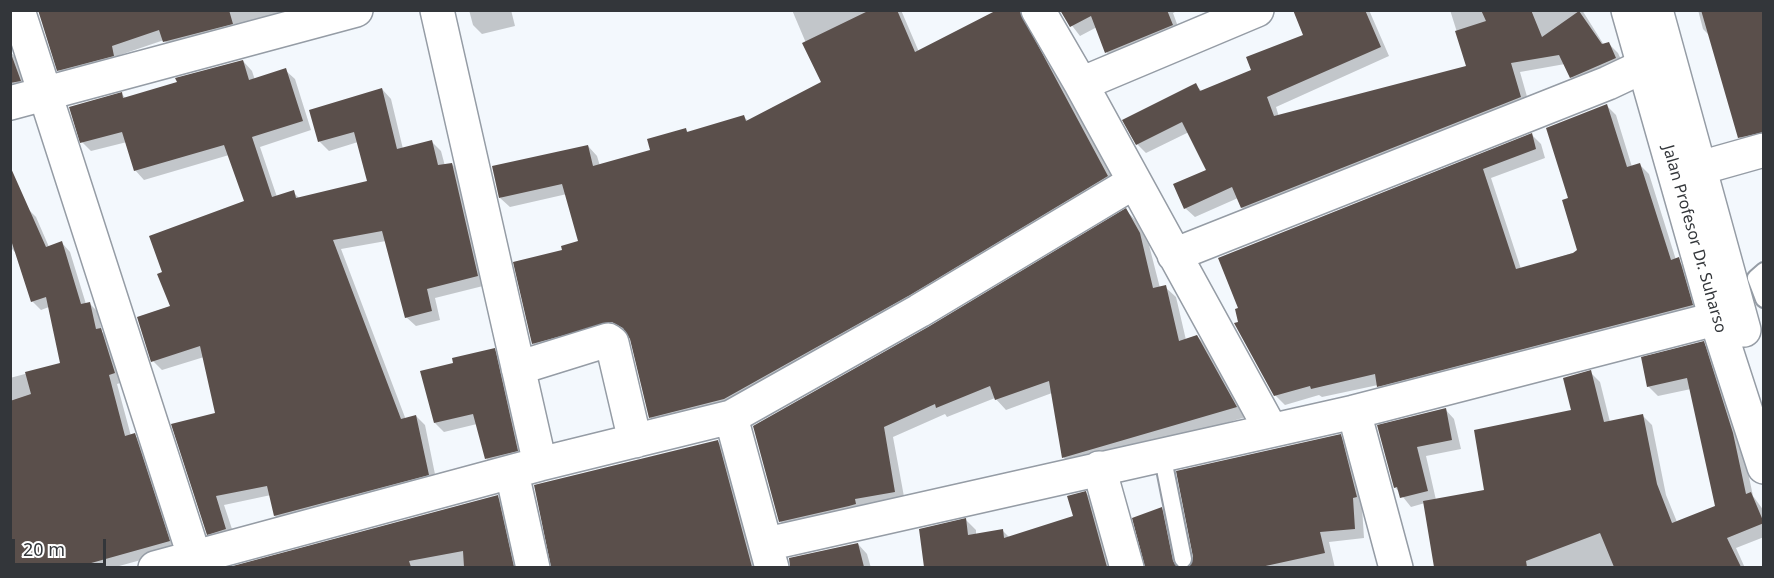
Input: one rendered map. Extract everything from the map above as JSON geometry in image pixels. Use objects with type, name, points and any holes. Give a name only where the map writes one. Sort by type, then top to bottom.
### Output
[{"type":"street","points":[[18,10],[197,563]]},
{"type":"street","points":[[10,103],[356,10]]},
{"type":"street","points":[[437,10],[518,368],[533,567]]},
{"type":"street","points":[[1038,10],[1082,84],[1173,255],[1271,430]]},
{"type":"street","points":[[1082,84],[1257,10]]},
{"type":"street","name":"Jalan Profesor Dr. Suharso","points":[[1628,10],[1644,66],[1745,309],[1764,467]]},
{"type":"street","name":"Jalan Profesor Dr. Suharso","points":[[1656,10],[1700,168],[1745,309],[1764,392]]},
{"type":"street","points":[[1173,255],[1597,87],[1644,66]]},
{"type":"street","points":[[1700,168],[1764,150]]},
{"type":"street","points":[[155,567],[197,563],[526,468],[731,417],[919,311],[1134,182]]},
{"type":"street","points":[[731,417],[770,556],[1100,468],[1354,412],[1745,309]]},
{"type":"street","points":[[518,368],[608,340],[612,343],[634,441]]},
{"type":"street","points":[[1354,412],[1396,567]]},
{"type":"street","points":[[1100,468],[1127,567]]},
{"type":"lane","points":[[1745,309],[1756,278],[1764,271]]},
{"type":"lane","points":[[1162,454],[1183,559]]},
{"type":"building","points":[[38,10],[229,10],[233,24],[163,42],[159,30],[112,46],[114,56],[57,71]]},
{"type":"building","points":[[870,10],[897,10],[915,52],[997,10],[1019,10],[1108,176],[910,295],[724,399],[649,418],[630,339],[623,328],[612,322],[532,344],[513,262],[562,250],[561,246],[578,241],[562,184],[499,198],[492,166],[588,145],[593,166],[650,150],[647,139],[686,128],[687,132],[744,115],[746,121],[821,82],[802,43]]},
{"type":"building","points":[[1060,10],[1167,10],[1173,25],[1105,53],[1091,16],[1070,27]]},
{"type":"building","points":[[1293,10],[1365,10],[1381,47],[1267,97],[1274,116],[1466,66],[1455,31],[1486,21],[1481,10],[1531,10],[1542,37],[1579,11],[1602,44],[1609,42],[1616,58],[1570,78],[1559,55],[1511,63],[1521,97],[1241,208],[1232,187],[1184,209],[1173,184],[1206,170],[1182,122],[1136,145],[1122,120],[1196,83],[1200,91],[1251,70],[1246,57],[1303,35]]},
{"type":"building","points":[[1701,10],[1764,10],[1764,132],[1738,138]]},
{"type":"building","points":[[10,51],[21,81],[10,83]]},
{"type":"building","points":[[243,60],[249,80],[286,68],[303,121],[252,137],[272,197],[294,190],[296,198],[367,181],[354,132],[318,142],[309,110],[382,88],[397,149],[432,140],[438,165],[452,163],[478,276],[427,289],[432,311],[405,318],[382,231],[333,240],[401,419],[416,415],[429,475],[274,516],[267,486],[216,496],[226,529],[207,535],[171,424],[215,413],[200,346],[151,362],[137,317],[170,306],[157,274],[162,272],[149,236],[244,201],[224,145],[134,171],[122,132],[80,143],[69,107],[122,92],[123,98],[177,82],[175,78]]},
{"type":"building","points":[[1607,104],[1627,167],[1640,163],[1671,260],[1679,257],[1693,305],[1377,387],[1375,374],[1311,389],[1310,386],[1274,396],[1234,323],[1238,322],[1235,309],[1238,308],[1218,258],[1532,133],[1536,149],[1483,169],[1516,269],[1573,253],[1577,250],[1562,200],[1568,198],[1546,128]]},
{"type":"building","points":[[10,166],[46,247],[62,241],[81,304],[90,302],[96,329],[101,328],[115,373],[109,375],[125,436],[135,433],[170,541],[77,567],[10,567],[10,401],[31,394],[25,372],[60,363],[46,297],[31,302],[10,237]]},
{"type":"building","points":[[1126,208],[1140,233],[1153,288],[1166,285],[1179,341],[1197,335],[1237,407],[1062,458],[1049,381],[995,400],[990,386],[936,408],[935,404],[884,427],[895,492],[855,499],[856,504],[779,522],[753,426],[928,327]]},
{"type":"building","points":[[1704,341],[1733,433],[1746,494],[1751,492],[1764,523],[1727,538],[1741,567],[1614,567],[1600,533],[1526,561],[1527,567],[1434,567],[1423,501],[1484,490],[1474,430],[1571,410],[1563,378],[1591,370],[1604,422],[1643,414],[1657,484],[1672,523],[1715,506],[1687,378],[1647,387],[1641,357]]},
{"type":"building","points":[[495,348],[518,451],[485,459],[473,414],[434,423],[420,371],[453,363],[452,358]]},
{"type":"building","points":[[1446,408],[1452,440],[1417,447],[1428,491],[1400,498],[1397,487],[1394,488],[1377,425]]},
{"type":"building","points":[[1341,434],[1357,497],[1353,498],[1355,529],[1320,532],[1325,553],[1261,567],[1189,567],[1193,557],[1176,471]]},
{"type":"building","points":[[718,440],[752,567],[551,567],[534,485]]},
{"type":"building","points":[[1086,491],[1107,567],[924,567],[919,529],[966,518],[968,535],[1003,529],[1004,538],[1073,516],[1067,496]]},
{"type":"building","points":[[498,495],[514,567],[464,567],[463,551],[409,561],[411,567],[229,567]]},
{"type":"building","points":[[1162,507],[1173,561],[1177,567],[1145,567],[1132,518]]},
{"type":"building","points":[[858,543],[864,567],[790,567],[789,558]]}]
